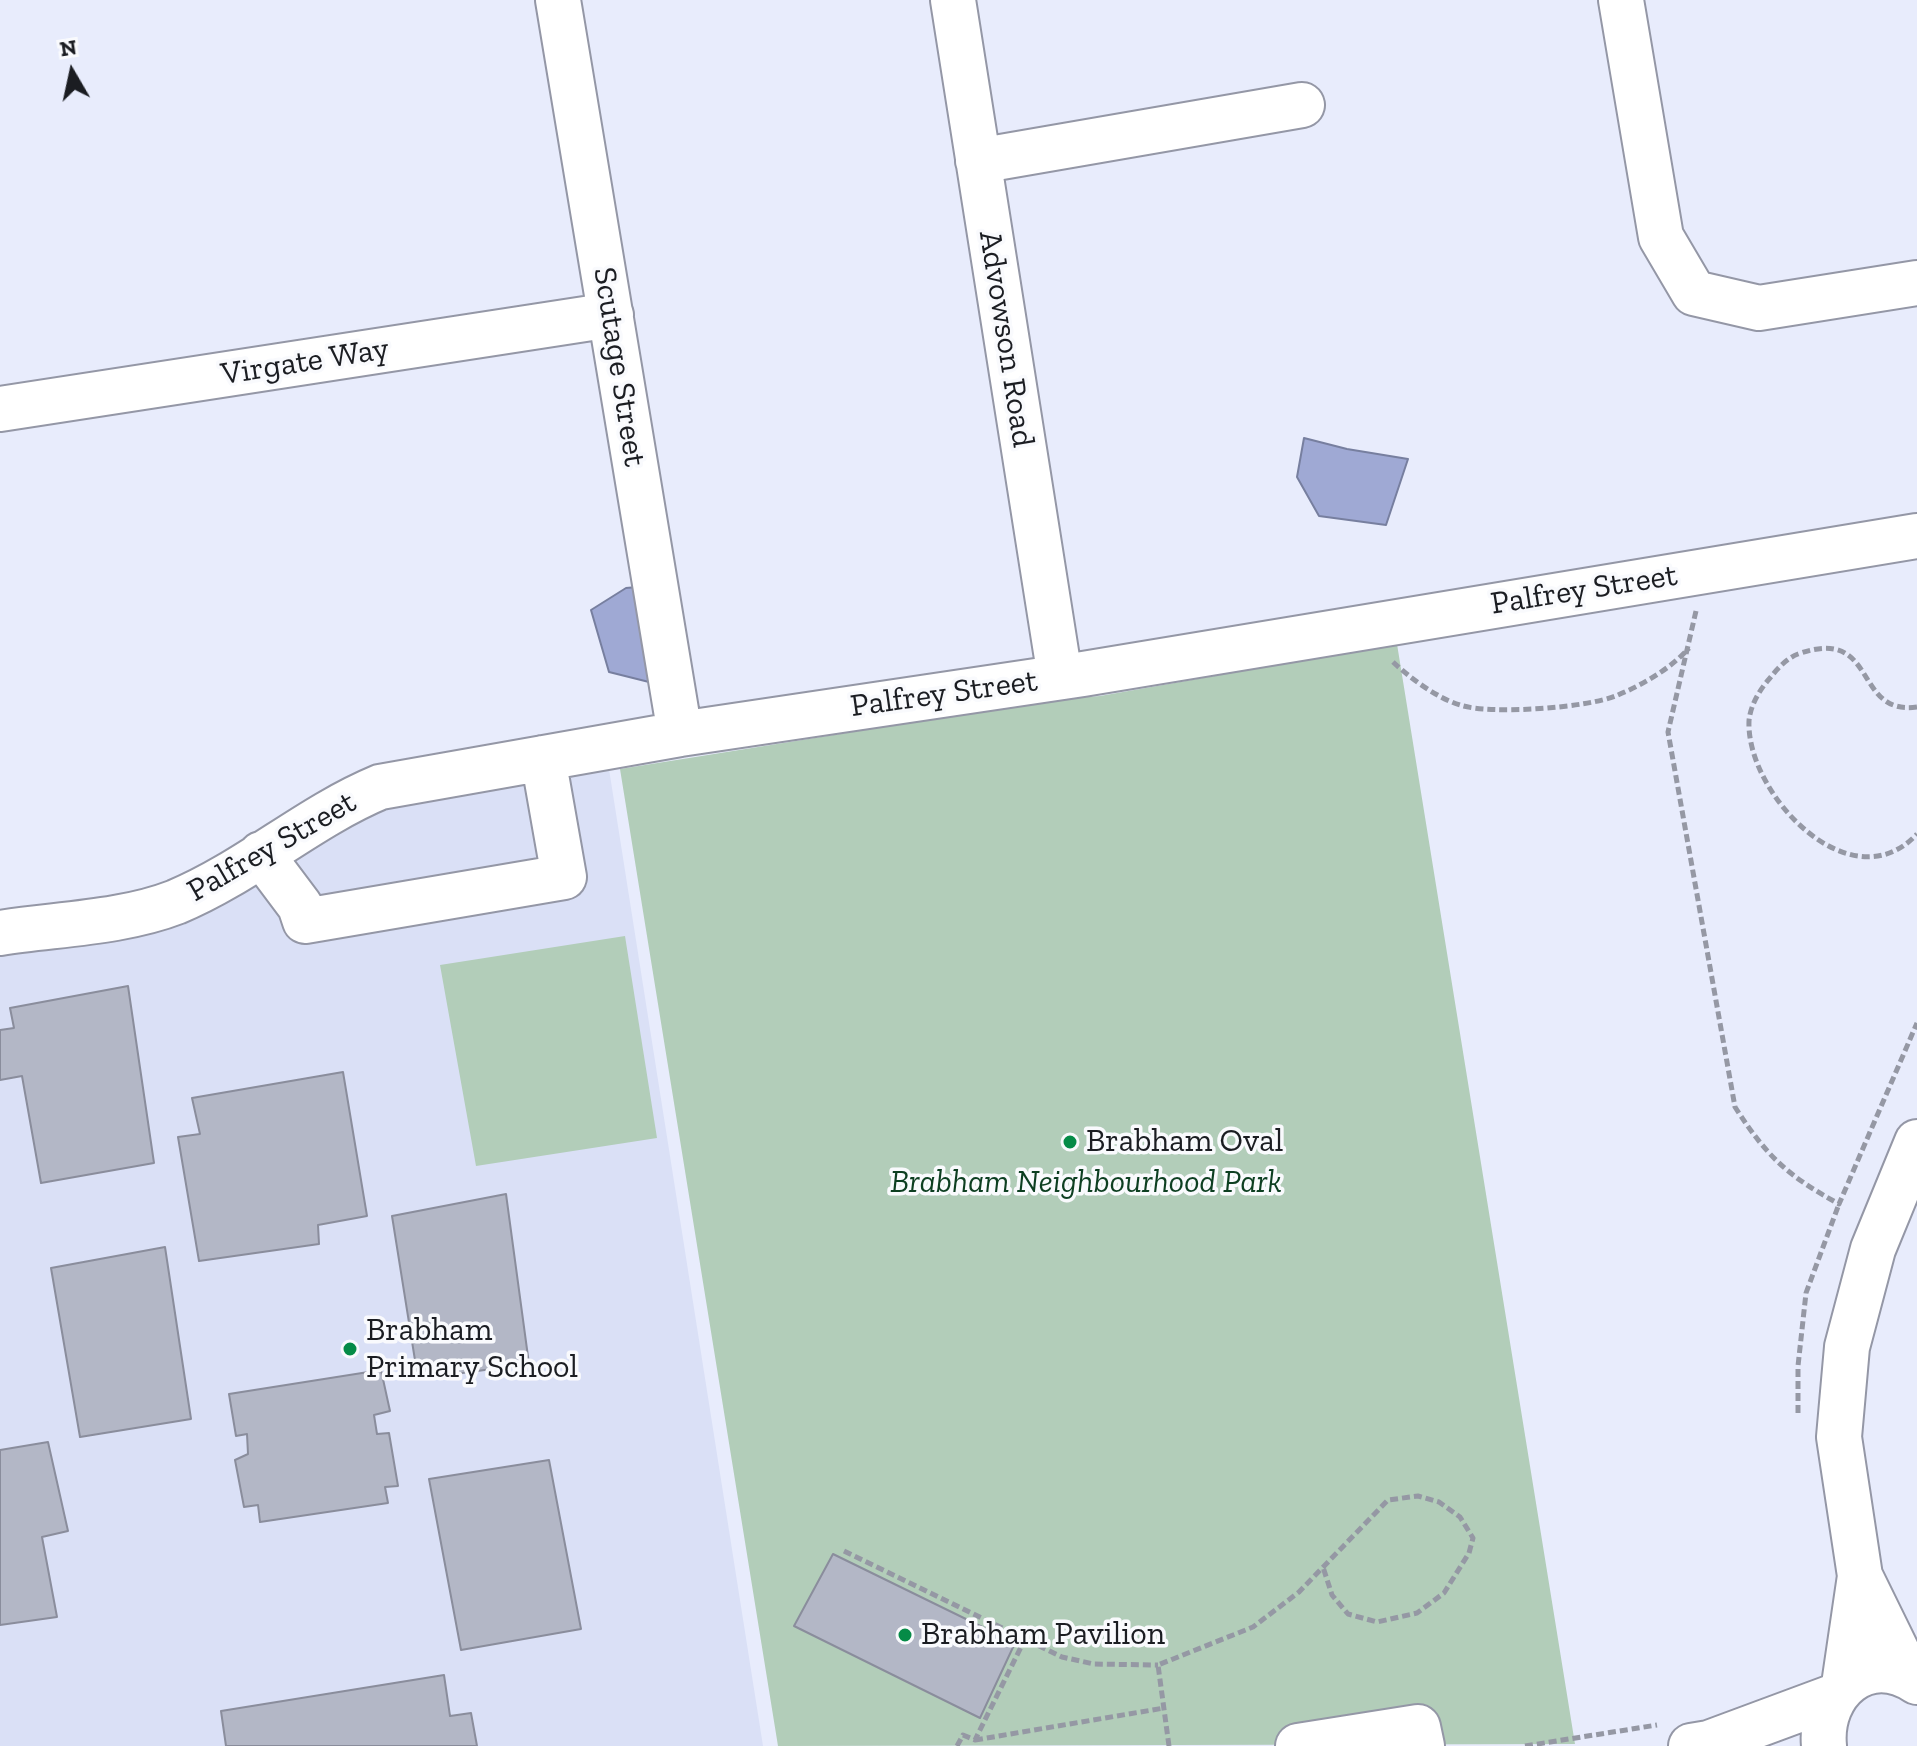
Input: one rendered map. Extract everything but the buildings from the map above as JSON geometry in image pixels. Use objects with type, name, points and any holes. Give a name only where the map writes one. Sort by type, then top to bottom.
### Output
[{"type":"street","name":"Scutage Street","points":[[558,0],[680,734]]},
{"type":"street","name":"Advowson Road","points":[[953,0],[1060,677]]},
{"type":"street","points":[[1621,0],[1661,237],[1694,293],[1759,308],[1917,283]]},
{"type":"street","points":[[978,161],[1302,105]]},
{"type":"street","name":"Virgate Way","points":[[0,409],[611,315]]},
{"type":"street","name":"Palfrey Street","points":[[0,933],[140,913],[177,901],[261,854],[341,803],[380,787],[680,734],[1060,677],[1917,536]]},
{"type":"street","points":[[261,854],[300,906],[305,921],[564,877],[543,758]]},
{"type":"street","points":[[1913,1679],[1860,1576],[1839,1437],[1847,1347],[1873,1249],[1917,1142]]},
{"type":"street","points":[[1824,1746],[1823,1729],[1838,1691],[1860,1576]]},
{"type":"street","points":[[1700,1739],[1838,1691],[1874,1672],[1913,1679]]},
{"type":"street","points":[[1298,1746],[1418,1727],[1422,1746]]},
{"type":"path","points":[[1697,606],[1691,646],[1676,690],[1668,732],[1735,1107],[1755,1139],[1792,1178],[1839,1204]]},
{"type":"path","points":[[1387,656],[1407,675],[1460,705],[1530,710],[1616,697],[1673,665],[1691,646]]},
{"type":"path","points":[[1917,707],[1898,709],[1888,706],[1878,697],[1861,667],[1847,653],[1823,649],[1797,654],[1783,663],[1762,688],[1749,722],[1757,760],[1768,783],[1795,819],[1819,840],[1849,857],[1867,859],[1901,849],[1917,834]]},
{"type":"path","points":[[1798,1425],[1798,1366],[1806,1293],[1839,1204],[1917,1023]]},
{"type":"path","points":[[844,1551],[1062,1657],[1094,1664],[1158,1665],[1253,1627],[1299,1592],[1323,1567],[1388,1500],[1418,1496],[1439,1502],[1460,1517],[1473,1538],[1469,1553],[1444,1593],[1417,1613],[1377,1622],[1348,1614],[1332,1595],[1323,1567]]},
{"type":"path","points":[[975,1740],[1025,1639]]},
{"type":"path","points":[[1158,1665],[1169,1746]]},
{"type":"path","points":[[957,1746],[963,1735],[975,1740],[1164,1708]]},
{"type":"path","points":[[1525,1746],[1700,1739]]},
{"type":"shaded area","name":"Brabham Primary School","points":[[609,769],[763,1746],[0,1746],[0,952],[175,926],[368,811]]},
{"type":"green space","name":"Brabham Neighbourhood Park","points":[[1397,644],[1575,1744],[778,1746],[620,769],[1053,700],[1100,696]]},
{"type":"green space","points":[[625,936],[657,1138],[476,1166],[440,965]]},
{"type":"water","points":[[1304,438],[1408,459],[1386,525],[1319,516],[1297,477]]},
{"type":"water","points":[[660,585],[676,645],[649,682],[609,672],[591,610],[626,588]]},
{"type":"place","name":"Brabham Oval","points":[[1070,1142]]},
{"type":"place","name":"Brabham Primary School","points":[[350,1349]]},
{"type":"place","name":"Brabham Pavilion","points":[[905,1635]]}]
